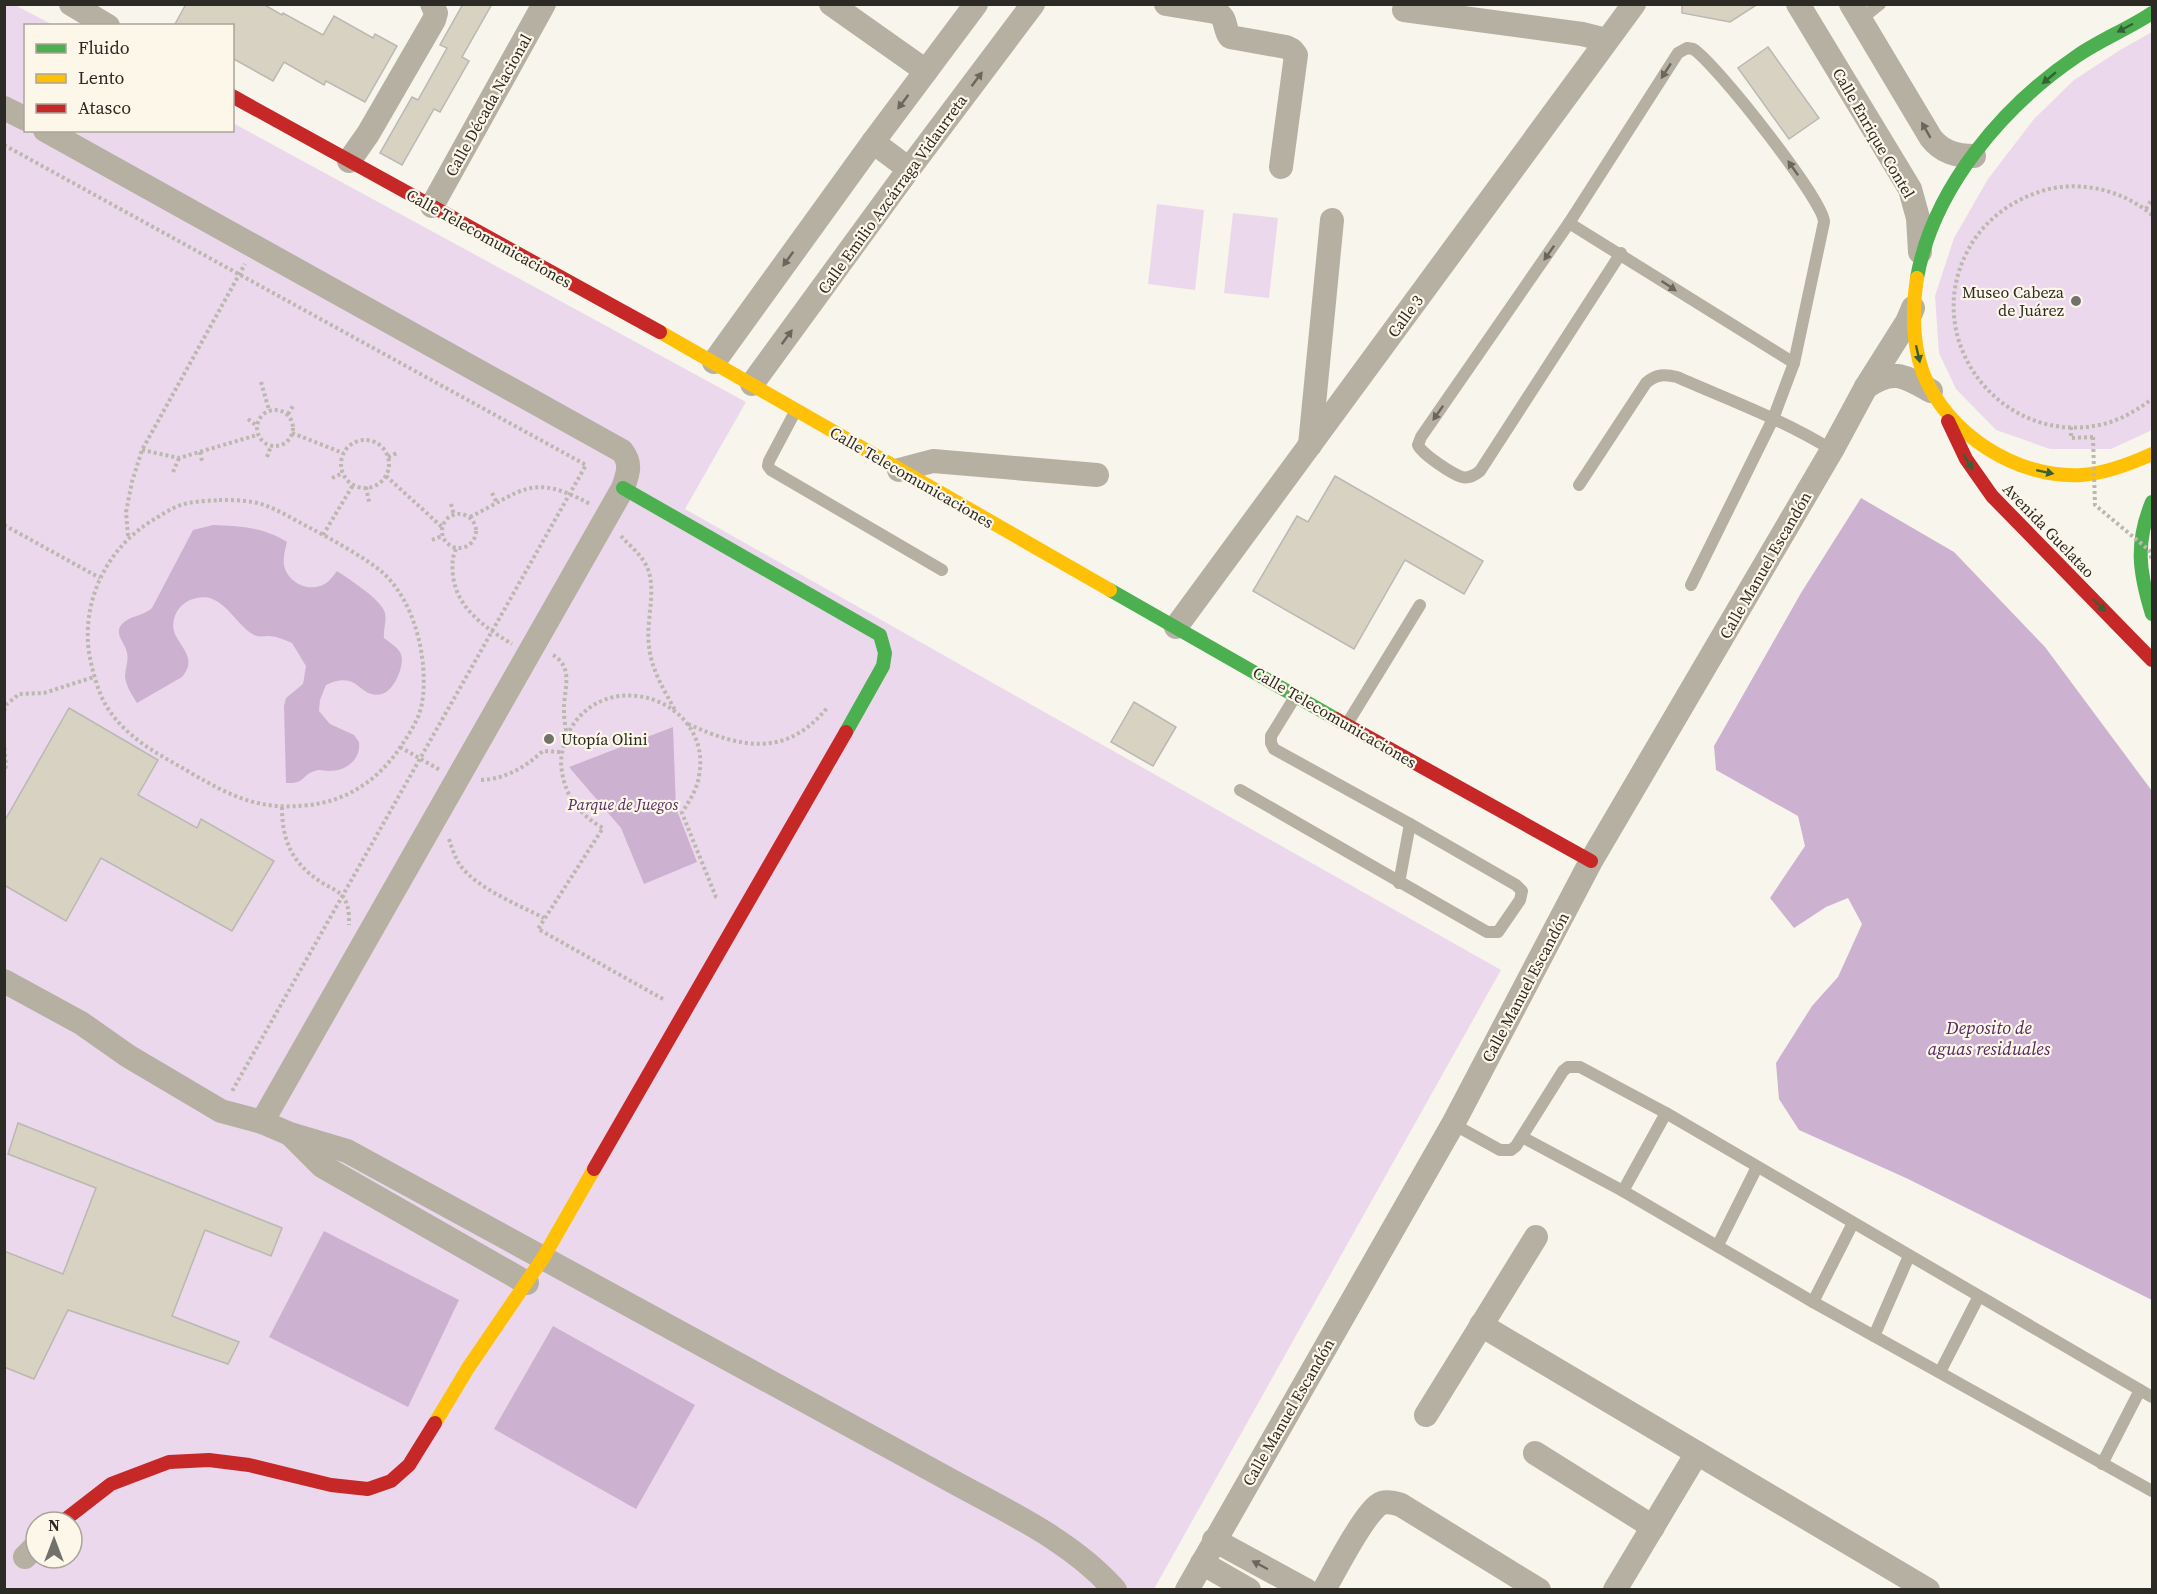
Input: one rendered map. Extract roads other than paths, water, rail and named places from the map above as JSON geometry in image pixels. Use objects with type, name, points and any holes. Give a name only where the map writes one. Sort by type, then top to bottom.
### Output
[{"type":"street","points":[[71,4],[105,24]]},
{"type":"street","points":[[349,161],[368,134],[434,20],[436,13],[432,4]]},
{"type":"street","name":"Calle Década Nacional","points":[[432,206],[544,4]]},
{"type":"street","points":[[831,4],[926,71]]},
{"type":"street","points":[[714,362],[976,4]]},
{"type":"street","name":"Calle Emilio Azcárraga Vidaurreta","points":[[752,384],[1033,4]]},
{"type":"street","points":[[1167,4],[1221,14],[1225,19],[1226,32],[1230,38],[1286,47],[1296,55],[1281,167]]},
{"type":"street","name":"Calle 3","points":[[1176,627],[1634,4]]},
{"type":"street","name":"Calle Enrique Contel","points":[[1798,4],[1910,189],[1920,235],[1918,271]]},
{"type":"street","points":[[1404,10],[1581,34],[1606,40]]},
{"type":"street","points":[[1855,12],[1931,138],[1945,151],[1974,156]]},
{"type":"street","name":"Avenida Guelatao","points":[[2152,13],[2097,44],[2056,72],[2019,105],[1974,156],[1946,199],[1935,222],[1918,271],[1913,309],[1917,349],[1937,400],[1966,459],[1992,496],[2152,660]]},
{"type":"street","name":"Calle Telecomunicaciones","points":[[234,97],[714,362],[1296,696],[1591,861]]},
{"type":"street","points":[[4,108],[24,118]]},
{"type":"street","points":[[49,132],[622,451],[628,460],[628,471],[623,488],[262,1122]]},
{"type":"street","points":[[873,142],[909,169]]},
{"type":"street","points":[[1310,445],[1332,219]]},
{"type":"street","name":"Calle Manuel Escandón","points":[[1187,1590],[1453,1124],[1591,861],[1832,450],[1866,387],[1893,347],[1913,309]]},
{"type":"street","points":[[1866,387],[1880,378],[1898,376],[1910,380],[1937,400],[1958,425],[1991,450],[2009,460],[2043,472],[2073,476],[2092,474],[2110,471],[2152,454]]},
{"type":"street","points":[[899,470],[933,461],[1097,476]]},
{"type":"street","points":[[77,1510],[111,1484],[169,1462],[219,1461],[249,1465],[331,1485],[368,1489],[391,1481],[409,1465],[468,1368],[543,1258],[881,671],[886,656],[885,644],[880,635],[623,488]]},
{"type":"street","points":[[2152,502],[2144,522],[2138,554],[2143,585],[2152,614]]},
{"type":"street","points":[[4,981],[81,1023],[128,1056],[221,1111],[262,1122],[290,1134],[347,1151],[939,1474],[1045,1534],[1078,1556],[1114,1590]]},
{"type":"street","points":[[290,1134],[322,1166],[526,1283]]},
{"type":"street","points":[[1426,1415],[1536,1237]]},
{"type":"street","points":[[1481,1325],[1928,1590]]},
{"type":"street","points":[[1535,1454],[1653,1527]]},
{"type":"street","points":[[1615,1590],[1697,1454]]},
{"type":"street","points":[[1324,1590],[1369,1512],[1382,1503],[1391,1502],[1401,1505],[1539,1590]]},
{"type":"street","points":[[1214,1540],[1306,1590]]},
{"type":"street","points":[[1202,1563],[1248,1590]]},
{"type":"lane","points":[[1855,12],[1880,4]]},
{"type":"lane","points":[[1621,253],[1480,471],[1471,477],[1461,477],[1422,452],[1418,445],[1419,440],[1569,223],[1678,52],[1688,48],[1698,52],[1737,95],[1776,145],[1821,209],[1824,227],[1794,363],[1773,419],[1691,585]]},
{"type":"lane","points":[[1569,223],[1621,253],[1794,363]]},
{"type":"lane","points":[[1579,485],[1646,383],[1660,375],[1677,377],[1808,435],[1832,450]]},
{"type":"lane","points":[[796,409],[769,461],[768,466],[771,470],[942,570]]},
{"type":"lane","points":[[1347,725],[1420,605]]},
{"type":"lane","points":[[1240,790],[1399,883],[1491,933],[1498,932],[1522,897],[1522,891],[1516,885],[1274,749],[1271,743],[1272,735],[1296,696]]},
{"type":"lane","points":[[1399,883],[1410,824]]},
{"type":"lane","points":[[1453,1124],[1506,1151],[1516,1146],[1563,1071],[1573,1065],[1580,1067],[1666,1113],[2152,1397]]},
{"type":"lane","points":[[1623,1191],[1666,1113]]},
{"type":"lane","points":[[1522,1137],[1623,1191],[1813,1302],[2152,1491]]},
{"type":"lane","points":[[1718,1245],[1757,1167]]},
{"type":"lane","points":[[1813,1302],[1853,1223]]},
{"type":"lane","points":[[1874,1336],[1909,1256]]},
{"type":"lane","points":[[1940,1372],[1979,1296]]},
{"type":"lane","points":[[2103,1464],[2140,1390]]},
{"type":"water","name":"Deposito de aguas residuales","points":[[1861,498],[1954,552],[2045,647],[2152,791],[2152,1300],[1906,1178],[1799,1130],[1779,1099],[1776,1063],[1812,1006],[1838,977],[1862,924],[1848,898],[1826,907],[1794,928],[1770,898],[1805,846],[1798,816],[1716,770],[1714,746],[1801,593]]},
{"type":"water","points":[[213,525],[251,528],[278,537],[287,542],[284,565],[293,580],[303,586],[320,586],[328,582],[337,571],[364,590],[383,608],[385,613],[384,638],[398,649],[402,659],[400,671],[391,688],[382,694],[374,695],[352,682],[337,681],[326,685],[320,700],[319,711],[330,724],[354,735],[359,742],[358,754],[346,767],[329,771],[317,770],[300,781],[286,783],[284,706],[286,698],[303,684],[306,666],[292,643],[273,636],[257,636],[249,632],[219,602],[210,598],[200,597],[188,601],[180,607],[175,616],[174,631],[188,661],[182,677],[137,703],[131,694],[125,677],[127,656],[119,634],[120,627],[126,621],[152,608],[193,530]]},
{"type":"water","points":[[673,727],[676,808],[697,862],[644,884],[621,828],[569,767]]},
{"type":"water","points":[[324,1231],[459,1300],[408,1407],[269,1337]]},
{"type":"water","points":[[553,1326],[695,1405],[636,1509],[494,1429]]},
{"type":"place","name":"Museo Cabeza de Juárez","points":[[2076,301]]},
{"type":"place","name":"Utopía Olini","points":[[549,739]]},
{"type":"park label","name":"Parque de Juegos","points":[[623,804]]}]
